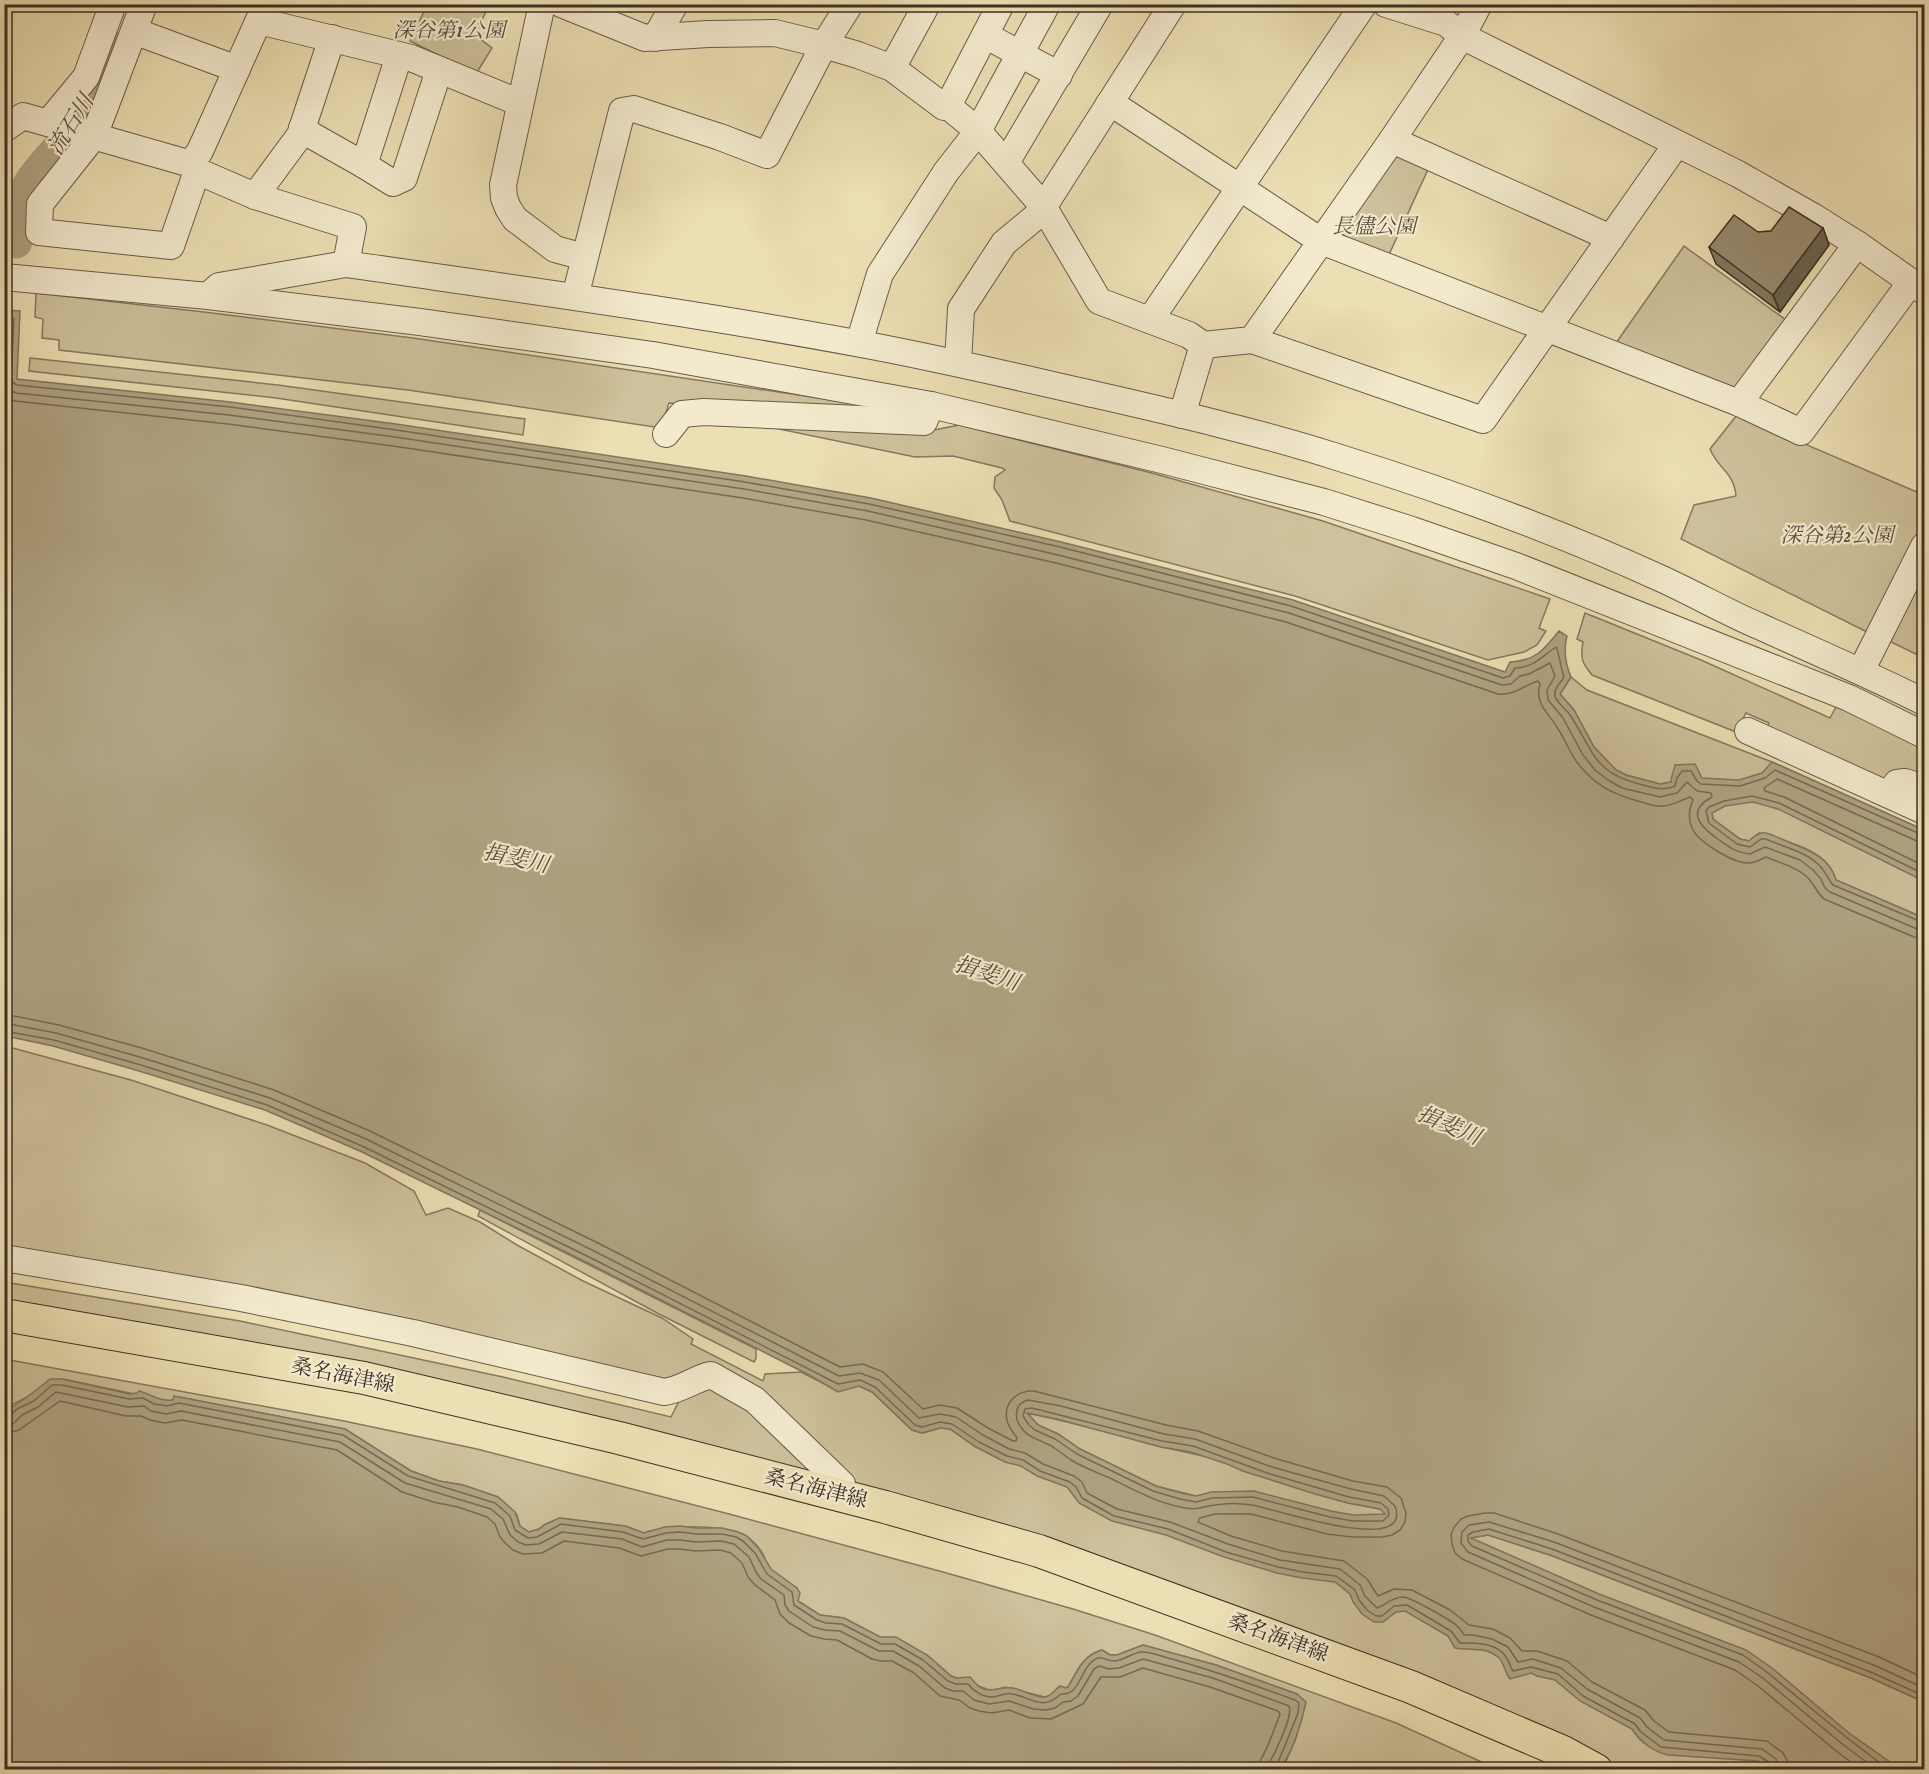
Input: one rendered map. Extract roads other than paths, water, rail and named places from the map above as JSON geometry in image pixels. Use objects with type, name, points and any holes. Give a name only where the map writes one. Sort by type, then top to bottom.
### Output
[{"type":"main road","name":"桑名海津線","points":[[4,1315],[364,1378],[619,1438],[841,1495],[1050,1555],[1412,1687],[1563,1752],[1596,1770]]},
{"type":"street","points":[[55,125],[86,77],[113,4]]},
{"type":"street","points":[[144,4],[91,136],[40,204],[39,232],[171,246],[200,151],[262,13],[332,38],[411,58],[520,103]]},
{"type":"street","points":[[542,4],[502,185],[508,208],[515,219],[555,249],[584,257]]},
{"type":"street","points":[[561,4],[593,11],[645,38],[775,33],[858,55],[892,68],[944,107],[948,106],[978,131],[1043,206],[1100,301],[1189,335],[1203,345],[1252,340],[1483,420],[1676,145]]},
{"type":"street","points":[[655,38],[675,4]]},
{"type":"street","points":[[575,297],[622,111],[633,110],[720,137],[767,155],[824,45],[850,4]]},
{"type":"street","points":[[892,68],[927,4]]},
{"type":"street","points":[[948,106],[1001,4]]},
{"type":"street","points":[[859,344],[880,274],[946,172],[978,131],[1047,4]]},
{"type":"street","points":[[1006,163],[1100,4]]},
{"type":"street","points":[[958,363],[962,309],[1004,243],[1039,214],[1173,4]]},
{"type":"street","points":[[1150,320],[1364,4]]},
{"type":"street","points":[[1108,104],[1120,109],[1321,241],[1739,403],[1801,432],[1918,287],[1814,217],[1738,174],[1462,36],[1446,23],[1386,4]]},
{"type":"street","points":[[1252,340],[1392,140],[1462,36],[1479,4]]},
{"type":"street","points":[[134,31],[237,69]]},
{"type":"street","points":[[985,35],[1059,75]]},
{"type":"street","points":[[255,196],[300,135],[332,38]]},
{"type":"street","points":[[364,165],[399,56]]},
{"type":"street","points":[[302,128],[393,183],[404,178],[439,70]]},
{"type":"street","points":[[11,118],[55,125],[194,168],[255,196],[353,227],[346,264]]},
{"type":"street","points":[[1392,140],[1611,238]]},
{"type":"street","points":[[1739,403],[1857,244]]},
{"type":"street","points":[[208,296],[219,286],[346,264],[575,297],[859,344],[958,363],[1182,415],[1294,444],[1467,500],[1547,530],[1660,579],[1924,702]]},
{"type":"street","points":[[4,277],[208,296],[420,322],[654,355],[931,405],[1324,502],[1412,530],[1516,566],[1849,698],[1924,735]]},
{"type":"street","points":[[1182,415],[1203,345]]},
{"type":"street","points":[[666,434],[682,414],[704,412],[924,422],[931,405]]},
{"type":"street","points":[[1861,671],[1924,546]]},
{"type":"street","points":[[1748,731],[1924,811]]},
{"type":"street","points":[[1888,794],[1897,783],[1905,782],[1924,788]]},
{"type":"street","points":[[4,1257],[241,1298],[413,1333],[664,1392],[673,1391],[699,1378],[711,1375],[755,1400],[842,1484],[841,1495]]},
{"type":"water","name":"揖斐川","points":[[5,310],[20,311],[17,379],[230,402],[396,424],[746,476],[871,498],[1061,542],[1293,600],[1505,672],[1510,662],[1533,657],[1549,644],[1559,631],[1567,636],[1565,657],[1571,677],[1560,694],[1574,710],[1594,747],[1616,770],[1660,784],[1671,782],[1675,765],[1695,764],[1702,778],[1739,780],[1762,773],[1772,762],[1924,830],[1924,881],[1778,809],[1753,802],[1725,806],[1712,813],[1713,819],[1740,839],[1749,841],[1759,834],[1767,833],[1800,847],[1815,854],[1828,864],[1836,880],[1924,918],[1924,1702],[1871,1678],[1550,1555],[1488,1535],[1471,1538],[1599,1594],[1746,1650],[1772,1668],[1849,1733],[1900,1769],[1767,1769],[1758,1761],[1663,1754],[1643,1742],[1632,1729],[1580,1701],[1555,1680],[1531,1673],[1510,1679],[1500,1659],[1493,1654],[1483,1650],[1455,1648],[1448,1636],[1405,1611],[1396,1612],[1383,1622],[1374,1622],[1362,1614],[1350,1594],[1335,1582],[1277,1573],[1224,1557],[1166,1535],[1112,1521],[1079,1503],[1067,1487],[1037,1476],[1021,1466],[1005,1462],[976,1447],[950,1429],[940,1428],[922,1433],[912,1430],[872,1392],[859,1386],[838,1392],[811,1376],[588,1263],[360,1151],[265,1110],[53,1046],[5,1036]],"holes":[[[1027,1413],[1161,1447],[1191,1452],[1315,1494],[1380,1509],[1385,1514],[1353,1515],[1254,1491],[1211,1492],[1196,1496],[1156,1486],[1080,1449],[1058,1434],[1038,1425]]]},
{"type":"water","points":[[50,1379],[62,1379],[130,1394],[139,1391],[164,1400],[173,1400],[174,1396],[345,1429],[411,1471],[498,1497],[515,1512],[520,1526],[529,1532],[559,1518],[625,1526],[644,1533],[665,1527],[680,1526],[722,1528],[738,1532],[747,1536],[759,1549],[771,1569],[797,1588],[800,1593],[798,1601],[801,1603],[820,1615],[844,1618],[880,1637],[896,1637],[927,1655],[951,1676],[970,1677],[984,1689],[1013,1688],[1041,1697],[1047,1696],[1060,1686],[1068,1687],[1081,1665],[1095,1652],[1102,1650],[1110,1655],[1117,1655],[1143,1645],[1216,1665],[1297,1694],[1306,1702],[1302,1719],[1292,1747],[1279,1770],[5,1769],[5,1412]]},
{"type":"waterway","name":"流石川","points":[[16,242],[19,211],[26,190],[78,123],[91,94],[107,45]]},
{"type":"park label","name":"深谷第1公園","points":[[449,31]]},
{"type":"park label","name":"長儘公園","points":[[1374,227]]},
{"type":"park label","name":"深谷第2公園","points":[[1837,536]]}]
